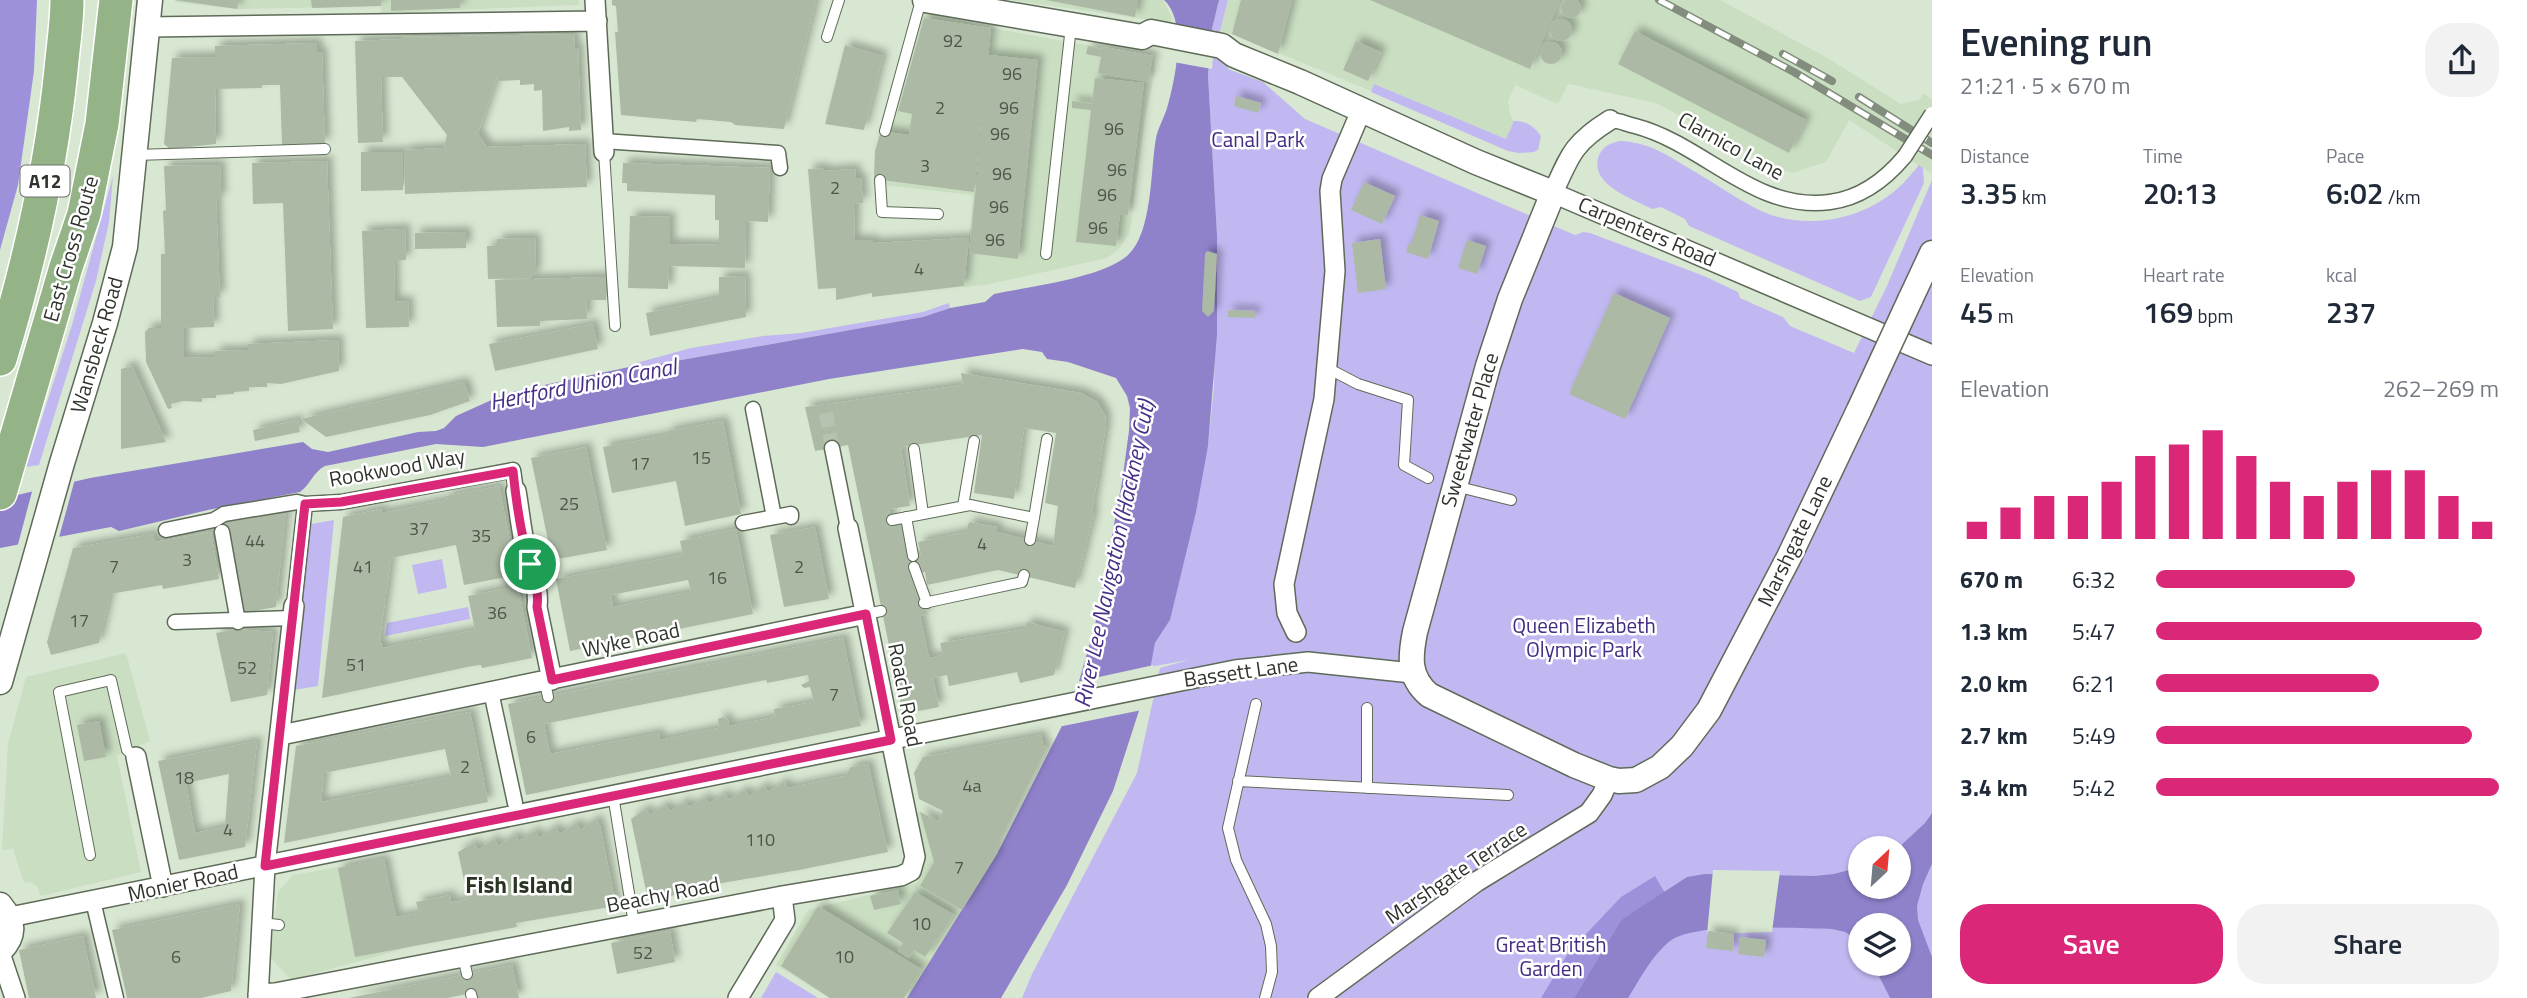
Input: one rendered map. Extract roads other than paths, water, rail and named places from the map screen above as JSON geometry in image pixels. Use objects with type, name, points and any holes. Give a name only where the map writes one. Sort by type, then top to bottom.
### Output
[{"type":"highway","name":"East Cross Route","points":[[0,359],[35,233],[46,179],[56,117],[67,0]]},
{"type":"highway","name":"A12","points":[[66,267],[71,208],[87,120],[100,0]]},
{"type":"highway","name":"East Cross Route","points":[[4,481],[84,214],[102,124],[117,0]]},
{"type":"street","name":"Wansbeck Road","points":[[0,682],[125,247],[150,0]]},
{"type":"street","points":[[595,0],[604,146],[778,153],[780,168]]},
{"type":"street","name":"Carpenters Road","points":[[923,0],[974,4],[1071,26],[1142,37],[1151,32],[1172,43],[1226,54],[1300,82],[1361,111],[1932,355]]},
{"type":"street","points":[[148,27],[597,20]]},
{"type":"street","points":[[1296,632],[1287,613],[1284,584],[1324,399],[1335,261],[1331,184],[1361,111]]},
{"type":"street","name":"Clarnico Lane","points":[[1553,193],[1576,145],[1588,133],[1609,120],[1622,120],[1669,137],[1757,190],[1780,199],[1811,205],[1840,201],[1885,178],[1905,156],[1932,114]]},
{"type":"street","name":"Sweetwater Place","points":[[1412,673],[1411,656],[1415,632],[1468,430],[1504,316],[1553,193]]},
{"type":"street","name":"Marshgate Lane","points":[[1609,779],[1636,780],[1647,775],[1674,755],[1703,721],[1770,596],[1932,253]]},
{"type":"street","points":[[753,409],[774,517]]},
{"type":"street","points":[[832,447],[852,528]]},
{"type":"street","name":"Rookwood Way","points":[[258,996],[271,924],[265,866],[305,504],[341,502],[513,471],[530,564],[536,579],[537,607],[548,686]]},
{"type":"street","points":[[166,530],[214,520],[236,512],[297,502],[305,504]]},
{"type":"street","points":[[743,523],[791,514],[792,517]]},
{"type":"street","name":"Roach Road","points":[[852,528],[874,612],[891,740],[915,857],[911,871]]},
{"type":"street","points":[[222,532],[238,622]]},
{"type":"street","points":[[175,622],[238,622],[293,612]]},
{"type":"street","name":"Wyke Road","points":[[281,735],[548,686],[874,612]]},
{"type":"street","name":"Bassett Lane","points":[[891,740],[1259,666],[1293,662],[1329,663],[1412,673]]},
{"type":"street","points":[[1412,673],[1423,690],[1439,701],[1609,779]]},
{"type":"street","points":[[493,701],[515,803]]},
{"type":"street","name":"Monier Road","points":[[0,952],[11,935],[5,911],[93,901],[265,866],[614,803],[891,740]]},
{"type":"street","points":[[135,757],[163,887]]},
{"type":"street","name":"Marshgate Terrace","points":[[1318,998],[1476,882],[1589,813],[1609,779]]},
{"type":"street","name":"Beachy Road","points":[[258,996],[465,965],[634,924],[901,876],[911,871]]},
{"type":"street","points":[[738,998],[785,920],[782,896]]},
{"type":"street","points":[[93,901],[116,998]]},
{"type":"street","points":[[0,952],[15,998]]},
{"type":"lane","points":[[827,37],[839,0]]},
{"type":"lane","points":[[885,131],[923,0]]},
{"type":"lane","points":[[1046,254],[1071,26]]},
{"type":"lane","points":[[604,146],[615,326]]},
{"type":"lane","points":[[135,155],[325,149]]},
{"type":"lane","points":[[880,180],[882,212],[938,215]]},
{"type":"lane","points":[[1327,371],[1408,400],[1404,465],[1428,478]]},
{"type":"lane","points":[[1030,540],[1047,439]]},
{"type":"lane","points":[[963,506],[974,442]]},
{"type":"lane","points":[[914,449],[923,514]]},
{"type":"lane","points":[[1454,486],[1511,500]]},
{"type":"lane","points":[[892,520],[970,505],[1034,518]]},
{"type":"lane","points":[[906,517],[913,556]]},
{"type":"lane","points":[[914,567],[925,603],[1022,582],[1024,575]]},
{"type":"lane","points":[[90,855],[59,692],[111,680],[128,750],[135,757]]},
{"type":"lane","points":[[1256,704],[1228,828],[1236,860],[1266,924],[1271,946],[1272,972],[1265,998]]},
{"type":"lane","points":[[1367,708],[1367,788]]},
{"type":"lane","points":[[1238,781],[1507,795]]},
{"type":"lane","points":[[614,803],[634,924]]},
{"type":"water","points":[[1164,0],[1219,0],[1212,29],[1208,75],[1217,235],[1217,334],[1208,446],[1196,512],[1170,620],[1155,643],[1147,686],[1113,791],[1067,885],[1001,998],[907,998],[998,852],[1072,706],[1095,625],[1129,431],[1130,408],[1127,396],[1116,378],[1068,362],[1047,359],[1042,352],[1023,349],[829,379],[483,447],[436,444],[325,466],[300,492],[119,531],[111,527],[0,548],[0,499],[90,478],[303,442],[312,449],[328,452],[418,432],[436,431],[444,428],[456,416],[507,393],[629,367],[642,367],[923,317],[950,308],[985,302],[994,294],[1064,281],[1115,264],[1127,256],[1142,232],[1149,201],[1156,138],[1167,108],[1176,67],[1176,22]]},
{"type":"water","points":[[1932,813],[1932,864],[1917,906],[1918,920],[1932,957],[1932,998],[1890,998],[1879,976],[1911,976],[1911,913],[1848,913],[1848,934],[1832,929],[1723,928],[1683,935],[1670,941],[1658,953],[1628,998],[1574,998],[1621,920],[1687,877],[1705,874],[1814,876],[1848,870],[1848,900],[1911,900],[1911,836]]},
{"type":"tunnel","points":[[826,413],[832,448]]},
{"type":"railway","points":[[1659,0],[1794,72],[1932,155]]},
{"type":"railway","points":[[1783,54],[1832,81]]},
{"type":"railway","points":[[1859,97],[1932,143]]},
{"type":"district","name":"Fish Island","points":[[519,885]]},
{"type":"park label","name":"Canal Park","points":[[1258,140]]},
{"type":"park label","name":"Queen Elizabeth Olympic Park","points":[[1584,638]]},
{"type":"park label","name":"Great British Garden","points":[[1551,957]]},
{"type":"water label","name":"Hertford Union Canal","points":[[583,384]]},
{"type":"water label","name":"River Lee Navigation (Hackney Cut)","points":[[1114,554]]}]
